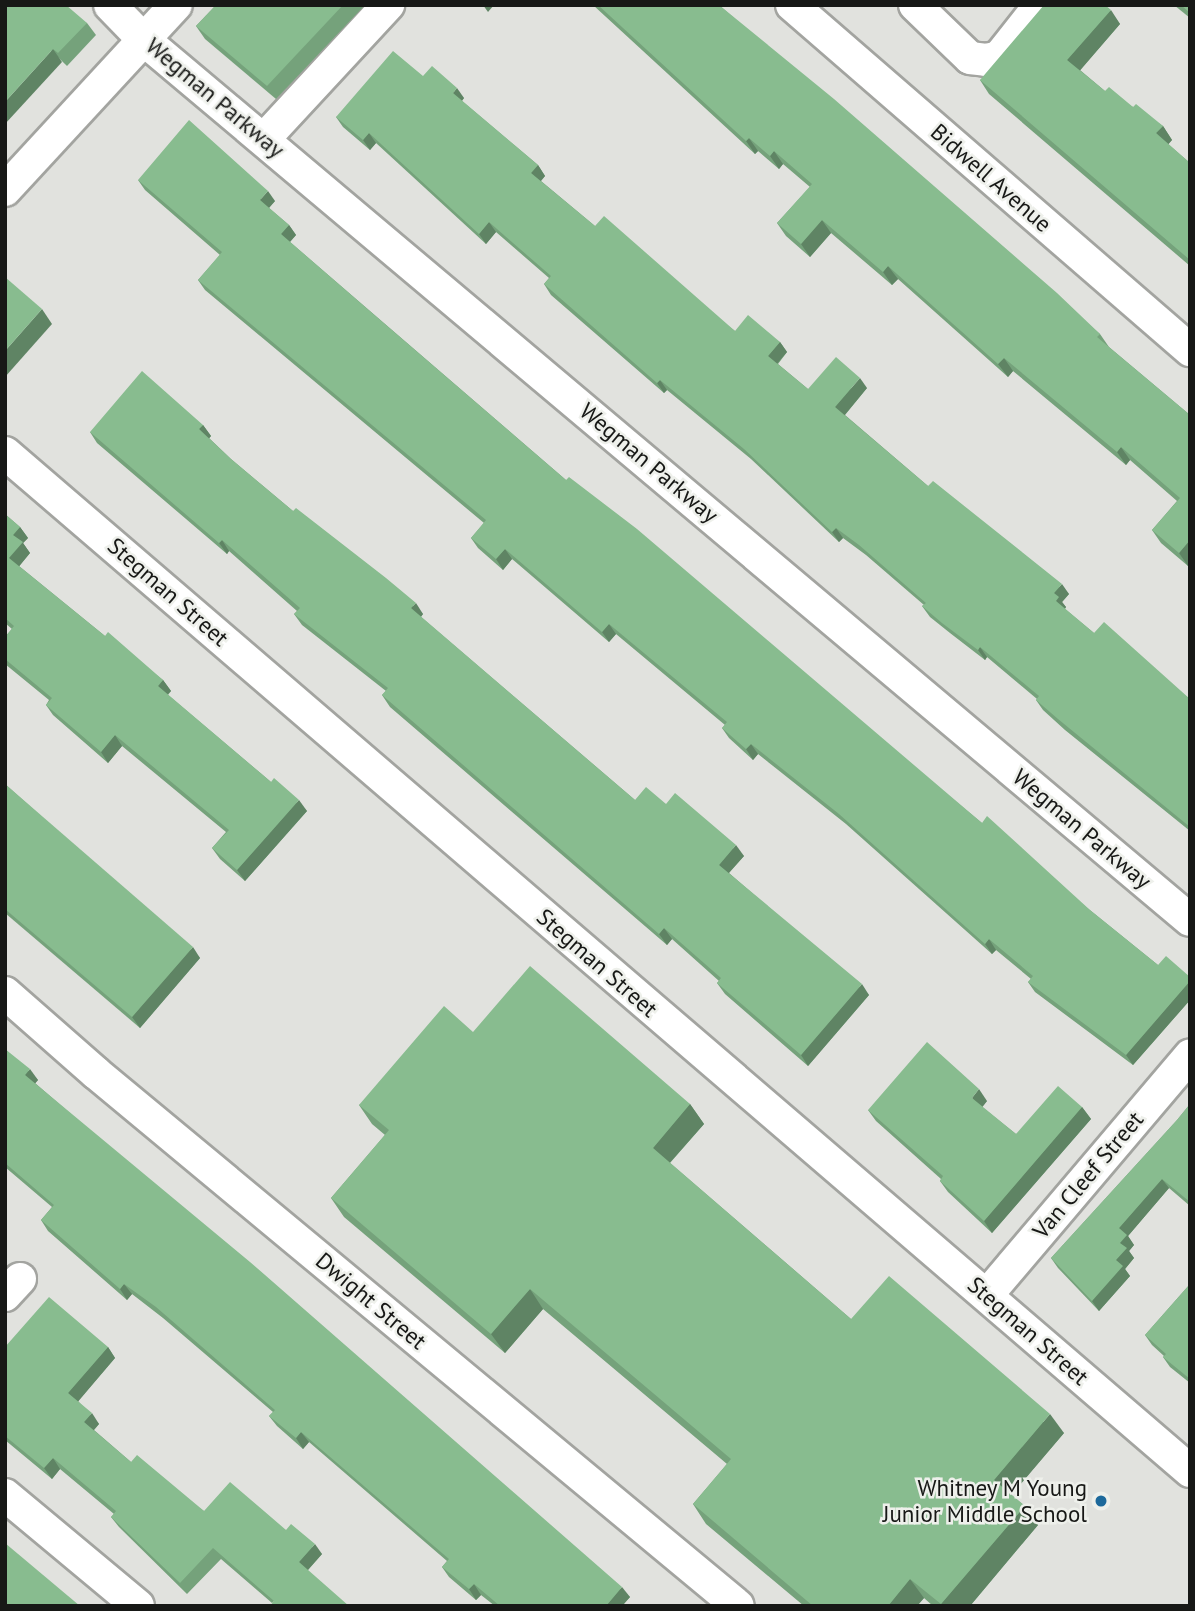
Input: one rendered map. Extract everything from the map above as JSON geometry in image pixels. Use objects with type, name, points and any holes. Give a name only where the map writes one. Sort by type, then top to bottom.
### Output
[{"type":"street","name":"Wegman Parkway","points":[[110,5],[143,39],[1190,920]]},
{"type":"street","points":[[5,190],[176,5]]},
{"type":"street","points":[[264,139],[388,5]]},
{"type":"street","name":"Bidwell Avenue","points":[[792,5],[1190,350]]},
{"type":"street","points":[[915,5],[970,58],[986,61],[999,57],[1040,5]]},
{"type":"street","name":"Stegman Street","points":[[5,453],[1190,1471]]},
{"type":"street","name":"Dwight Street","points":[[5,993],[96,1073],[729,1603]]},
{"type":"street","name":"Van Cleef Street","points":[[987,1295],[1190,1056]]},
{"type":"street","points":[[5,1495],[138,1606]]},
{"type":"building","points":[[5,5],[66,5],[87,23],[58,53],[53,49],[5,102]]},
{"type":"building","points":[[216,5],[343,5],[267,86],[196,26]]},
{"type":"building","points":[[598,5],[719,5],[834,99],[1057,293],[1100,334],[1097,337],[1190,415],[1190,540],[1179,553],[1152,530],[1180,498],[1121,447],[1117,452],[1004,358],[998,364],[888,266],[883,272],[822,220],[801,244],[777,223],[812,184],[774,151],[770,156],[749,138],[746,141]]},
{"type":"building","points":[[1044,5],[1105,5],[1111,10],[1067,60],[1105,91],[1109,87],[1133,107],[1136,104],[1163,126],[1156,133],[1190,163],[1190,260],[980,80]]},
{"type":"building","points":[[1181,5],[1190,5],[1190,13]]},
{"type":"building","points":[[393,51],[423,76],[432,66],[457,88],[453,93],[538,165],[531,173],[595,226],[604,216],[735,331],[748,315],[780,342],[768,356],[808,389],[836,357],[860,378],[835,407],[928,486],[933,481],[1062,584],[1054,593],[1059,597],[1056,601],[1094,633],[1104,622],[1190,699],[1190,827],[1058,719],[1036,700],[1039,696],[980,647],[978,650],[922,606],[926,603],[859,545],[836,528],[832,532],[744,449],[660,380],[657,383],[544,284],[551,276],[489,222],[479,234],[369,133],[363,140],[336,117]]},
{"type":"building","points":[[189,120],[268,191],[260,200],[289,225],[281,234],[566,480],[569,477],[637,529],[982,823],[987,816],[1090,910],[1158,965],[1166,956],[1190,977],[1190,981],[1126,1055],[1028,982],[1033,976],[989,939],[985,944],[839,814],[751,744],[746,749],[722,728],[727,722],[609,624],[602,632],[505,549],[496,559],[471,538],[486,520],[198,280],[222,252],[138,180]]},
{"type":"building","points":[[5,277],[42,309],[5,351]]},
{"type":"building","points":[[142,371],[203,425],[199,429],[231,459],[293,511],[296,508],[416,603],[411,608],[635,800],[646,787],[666,804],[675,793],[736,845],[719,865],[862,984],[801,1055],[717,983],[721,978],[664,928],[659,934],[382,695],[388,688],[294,614],[300,608],[222,540],[219,543],[90,432]]},
{"type":"building","points":[[5,514],[20,527],[13,535],[23,542],[9,558],[105,636],[108,632],[163,680],[158,686],[271,782],[274,778],[299,800],[237,870],[212,848],[229,830],[115,735],[101,752],[46,705],[52,698],[5,659],[5,637],[14,626],[5,618]]},
{"type":"building","points":[[5,784],[193,947],[132,1017],[5,909]]},
{"type":"building","points":[[530,966],[690,1104],[653,1148],[851,1319],[889,1276],[1050,1414],[994,1480],[1025,1506],[941,1604],[910,1579],[888,1606],[813,1606],[693,1504],[731,1459],[530,1289],[491,1334],[331,1198],[389,1130],[359,1105],[444,1006],[473,1032]]},
{"type":"building","points":[[927,1042],[979,1089],[972,1098],[1016,1134],[1058,1086],[1082,1107],[984,1221],[940,1181],[943,1176],[868,1110]]},
{"type":"building","points":[[5,1049],[30,1069],[25,1075],[250,1262],[622,1587],[606,1606],[500,1606],[474,1584],[469,1589],[442,1567],[449,1559],[301,1432],[296,1438],[269,1416],[275,1410],[156,1307],[124,1284],[120,1289],[41,1220],[54,1205],[5,1163]]},
{"type":"building","points":[[1190,1104],[1190,1202],[1162,1179],[1119,1228],[1127,1235],[1120,1243],[1127,1248],[1116,1260],[1123,1266],[1092,1301],[1051,1258]]},
{"type":"building","points":[[1190,1284],[1190,1379],[1163,1357],[1166,1354],[1145,1335]]},
{"type":"building","points":[[49,1297],[108,1347],[68,1393],[92,1413],[84,1422],[131,1462],[137,1455],[204,1511],[230,1482],[286,1530],[291,1524],[315,1544],[299,1562],[349,1606],[270,1606],[274,1601],[213,1548],[180,1583],[111,1517],[116,1511],[53,1458],[44,1468],[5,1436],[5,1347]]},
{"type":"building","points":[[5,1543],[80,1606],[5,1606]]},
{"type":"place","name":"Whitney M Young Junior Middle School","points":[[1101,1501]]}]
